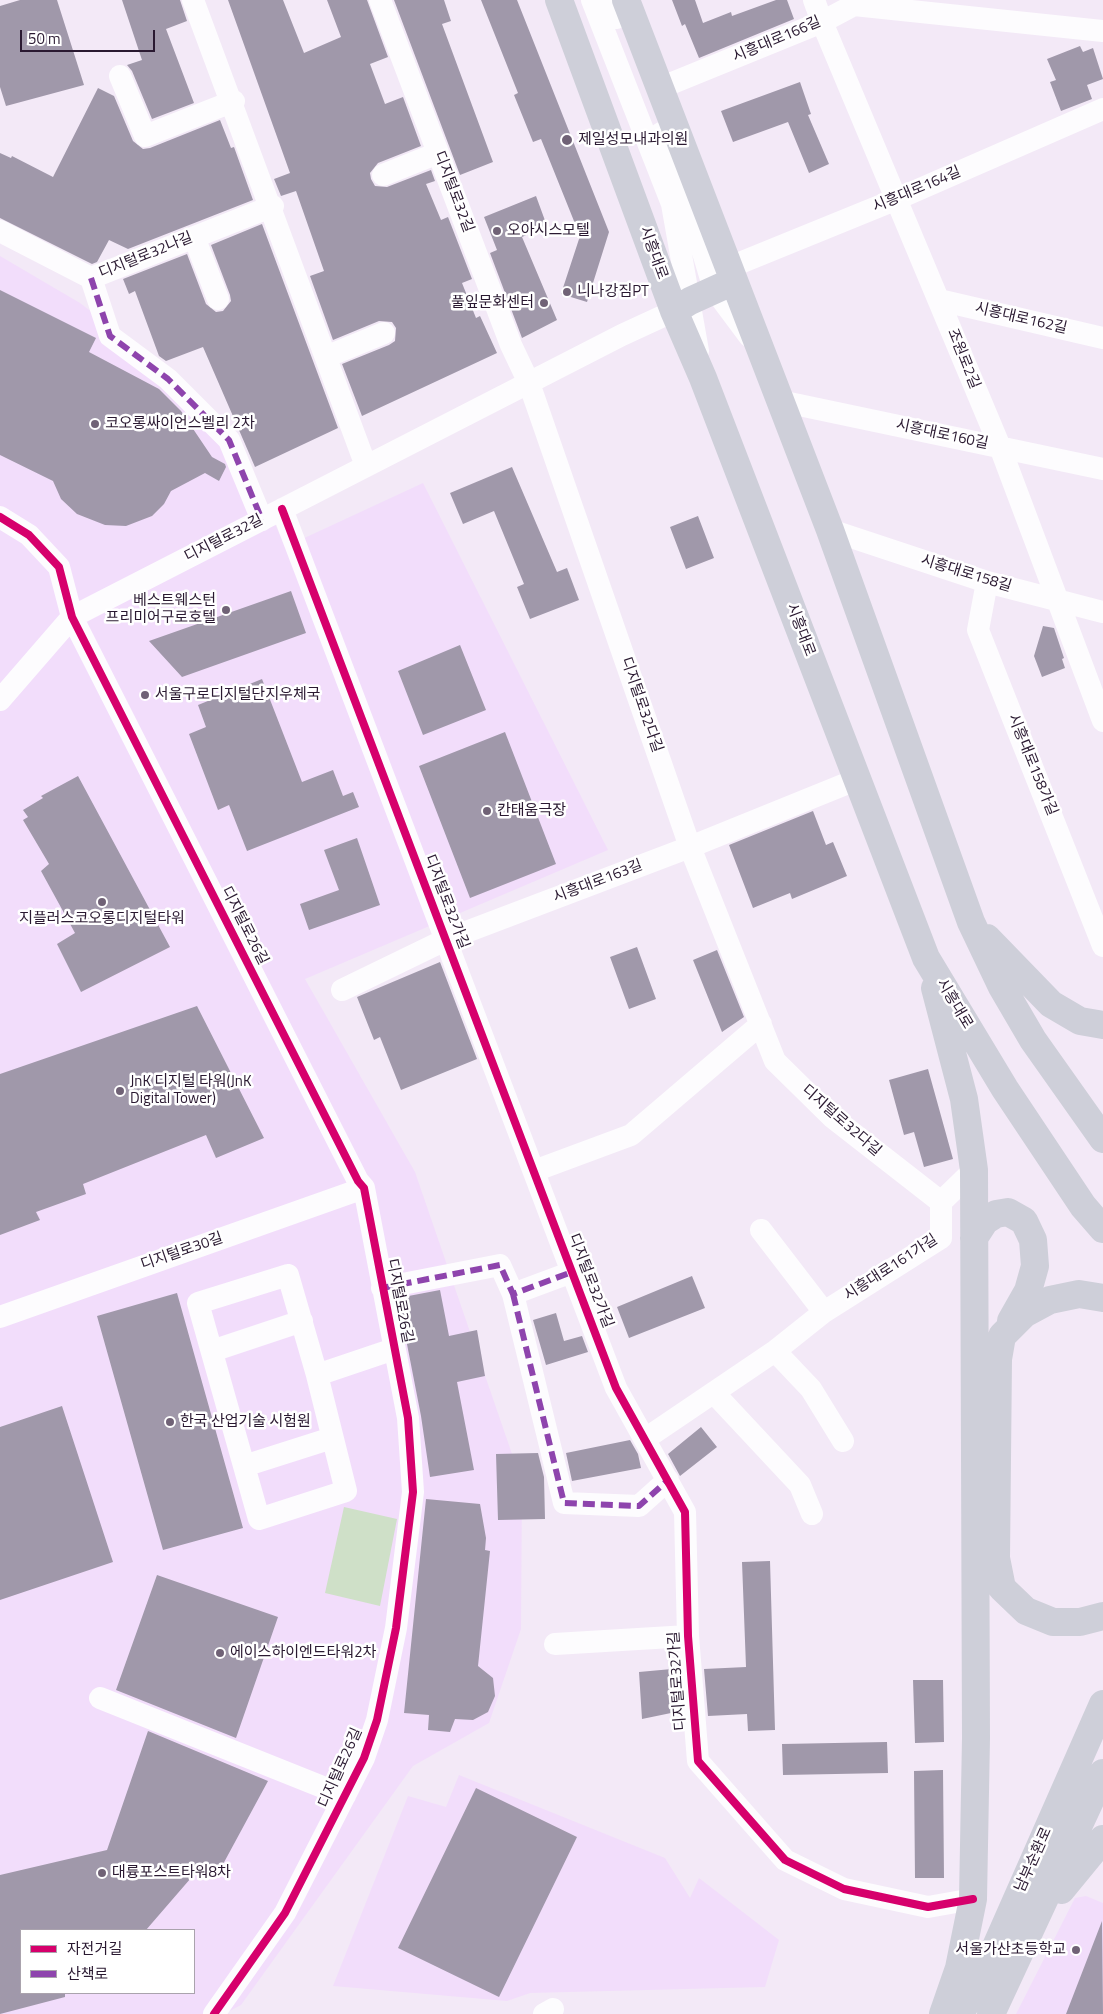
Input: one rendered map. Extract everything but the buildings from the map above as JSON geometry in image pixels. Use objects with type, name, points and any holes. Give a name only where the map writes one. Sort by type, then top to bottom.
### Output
[{"type":"main road","name":"시흥대로","points":[[559,0],[682,306],[703,378],[926,958],[1005,1089],[1083,1206],[1103,1229]]},
{"type":"main road","points":[[615,4],[660,88],[726,279],[763,354],[830,530],[971,922],[1002,987],[1033,1040],[1103,1139]]},
{"type":"main road","name":"디지털로32길","points":[[682,306],[726,279]]},
{"type":"main road","points":[[971,922],[1051,1004],[1080,1021],[1103,1025]]},
{"type":"main road","points":[[926,958],[964,1099],[974,1170],[976,1738],[973,1899],[959,1968],[943,2014]]},
{"type":"main road","points":[[974,1238],[985,1221],[996,1214],[1008,1212],[1024,1222],[1033,1240],[1036,1266],[1028,1291],[1002,1336],[998,1359],[996,1558],[1002,1588],[1026,1612],[1053,1622],[1080,1622],[1103,1616]]},
{"type":"main road","points":[[1002,1336],[1024,1314],[1050,1300],[1079,1294],[1103,1298]]},
{"type":"main road","name":"남부순환로","points":[[960,2014],[991,1958],[1103,1704]]},
{"type":"main road","name":"남부순환로","points":[[991,2014],[1103,1772]]},
{"type":"main road","points":[[1032,1927],[1103,1839]]},
{"type":"street","points":[[195,0],[368,465]]},
{"type":"street","name":"디지털로32길","points":[[380,0],[511,345],[529,383]]},
{"type":"street","points":[[592,0],[672,204],[682,306]]},
{"type":"street","name":"조원로2길","points":[[814,0],[1000,447],[1103,721]]},
{"type":"street","points":[[615,4],[687,199],[726,279]]},
{"type":"street","name":"시흥대로166길","points":[[660,88],[822,22],[854,5],[1103,32]]},
{"type":"street","points":[[120,76],[145,136],[232,101]]},
{"type":"street","name":"시흥대로164길","points":[[726,279],[897,199],[1103,109]]},
{"type":"street","points":[[383,175],[438,153]]},
{"type":"street","points":[[271,207],[368,465]]},
{"type":"street","name":"디지털로32나길","points":[[0,232],[91,278],[271,207]]},
{"type":"street","points":[[194,237],[218,299]]},
{"type":"street","points":[[91,278],[110,336],[168,379],[229,440],[262,520]]},
{"type":"street","name":"시흥대로162길","points":[[939,300],[1103,338]]},
{"type":"street","name":"디지털로32길","points":[[0,700],[72,617],[682,306]]},
{"type":"street","points":[[328,356],[384,333]]},
{"type":"street","name":"디지털로32다길","points":[[529,383],[690,847],[775,1061],[832,1117],[941,1202]]},
{"type":"street","name":"시흥대로160길","points":[[780,401],[1103,469]]},
{"type":"street","name":"디지털로32가길","points":[[282,509],[616,1388],[685,1512],[688,1636],[698,1761],[785,1860],[844,1890],[928,1907],[973,1899]]},
{"type":"street","name":"디지털로26길","points":[[0,517],[29,535],[59,567],[72,617],[358,1181],[364,1188],[408,1418],[413,1492],[396,1628],[377,1720],[364,1758],[285,1913],[214,2014]]},
{"type":"street","name":"시흥대로158길","points":[[830,530],[987,582],[1103,612]]},
{"type":"street","name":"시흥대로158가길","points":[[987,582],[978,630],[1103,946]]},
{"type":"street","name":"시흥대로163길","points":[[342,990],[445,940],[690,847],[858,779]]},
{"type":"street","points":[[534,1171],[630,1135],[761,1024]]},
{"type":"street","points":[[941,1202],[974,1170]]},
{"type":"street","name":"디지털로30길","points":[[0,1317],[364,1188]]},
{"type":"street","name":"시흥대로161가길","points":[[645,1439],[775,1351],[824,1312],[942,1238],[941,1202]]},
{"type":"street","points":[[761,1230],[824,1312]]},
{"type":"street","points":[[382,1288],[500,1265],[513,1294],[564,1503],[639,1506],[668,1480]]},
{"type":"street","name":"디지털로32가길","points":[[513,1294],[572,1272]]},
{"type":"street","points":[[288,1275],[302,1321],[346,1490],[259,1518],[198,1303],[288,1275]]},
{"type":"street","points":[[212,1350],[302,1321]]},
{"type":"street","points":[[317,1375],[394,1349]]},
{"type":"street","points":[[775,1351],[811,1390],[843,1442]]},
{"type":"street","points":[[714,1393],[800,1485],[812,1514]]},
{"type":"street","points":[[244,1466],[332,1438]]},
{"type":"street","name":"디지털로32가길","points":[[555,1644],[688,1636]]},
{"type":"street","points":[[100,1698],[345,1796]]},
{"type":"shaded area","points":[[0,256],[80,303],[173,374],[242,447],[285,547],[423,483],[608,850],[305,979],[415,1172],[522,1483],[521,1629],[489,1723],[413,1766],[241,2005],[224,2014],[0,2014]]},
{"type":"shaded area","points":[[459,1775],[665,1858],[690,1898],[699,1878],[779,1940],[765,1987],[530,1993],[507,2001],[333,1986],[408,1796],[446,1807]]},
{"type":"shaded area","name":"서울가산초등학교","points":[[1086,1896],[1103,1903],[1103,2014],[1016,2014],[1075,1898]]},
{"type":"green space","points":[[344,1507],[397,1519],[380,1606],[325,1593]]},
{"type":"marked path","points":[[91,278],[110,336],[168,379],[229,440],[262,520]]},
{"type":"marked path","points":[[382,1288],[500,1265],[513,1294],[572,1272]]},
{"type":"marked path","points":[[513,1294],[564,1503],[639,1506],[668,1480]]},
{"type":"cycle path","points":[[282,509],[616,1388],[685,1512],[688,1636],[698,1761],[785,1860],[844,1889],[928,1907],[973,1899]]},
{"type":"cycle path","points":[[0,517],[29,535],[59,567],[72,617],[358,1181],[364,1188],[408,1418],[413,1492],[396,1628],[377,1720],[364,1758],[285,1913],[214,2014]]},
{"type":"place","name":"제일성모내과의원","points":[[567,140]]},
{"type":"place","name":"오아시스모텔","points":[[497,231]]},
{"type":"place","name":"니나강짐PT","points":[[567,292]]},
{"type":"place","name":"풀잎문화센터","points":[[544,303]]},
{"type":"place","name":"코오롱싸이언스벨리 2차","points":[[95,424]]},
{"type":"place","name":"베스트웨스턴 프리미어구로호텔","points":[[226,610]]},
{"type":"place","name":"서울구로디지털단지우체국","points":[[145,695]]},
{"type":"place","name":"칸태움극장","points":[[487,811]]},
{"type":"place","name":"지플러스코오롱디지털타워","points":[[102,902]]},
{"type":"place","name":"JnK 디지털 타워(JnK Digital Tower)","points":[[120,1091]]},
{"type":"place","name":"한국 산업기술 시험원","points":[[170,1422]]},
{"type":"place","name":"에이스하이엔드타워2차","points":[[220,1653]]},
{"type":"place","name":"대륭포스트타워8차","points":[[102,1873]]},
{"type":"place","name":"서울가산초등학교","points":[[1076,1950]]}]
